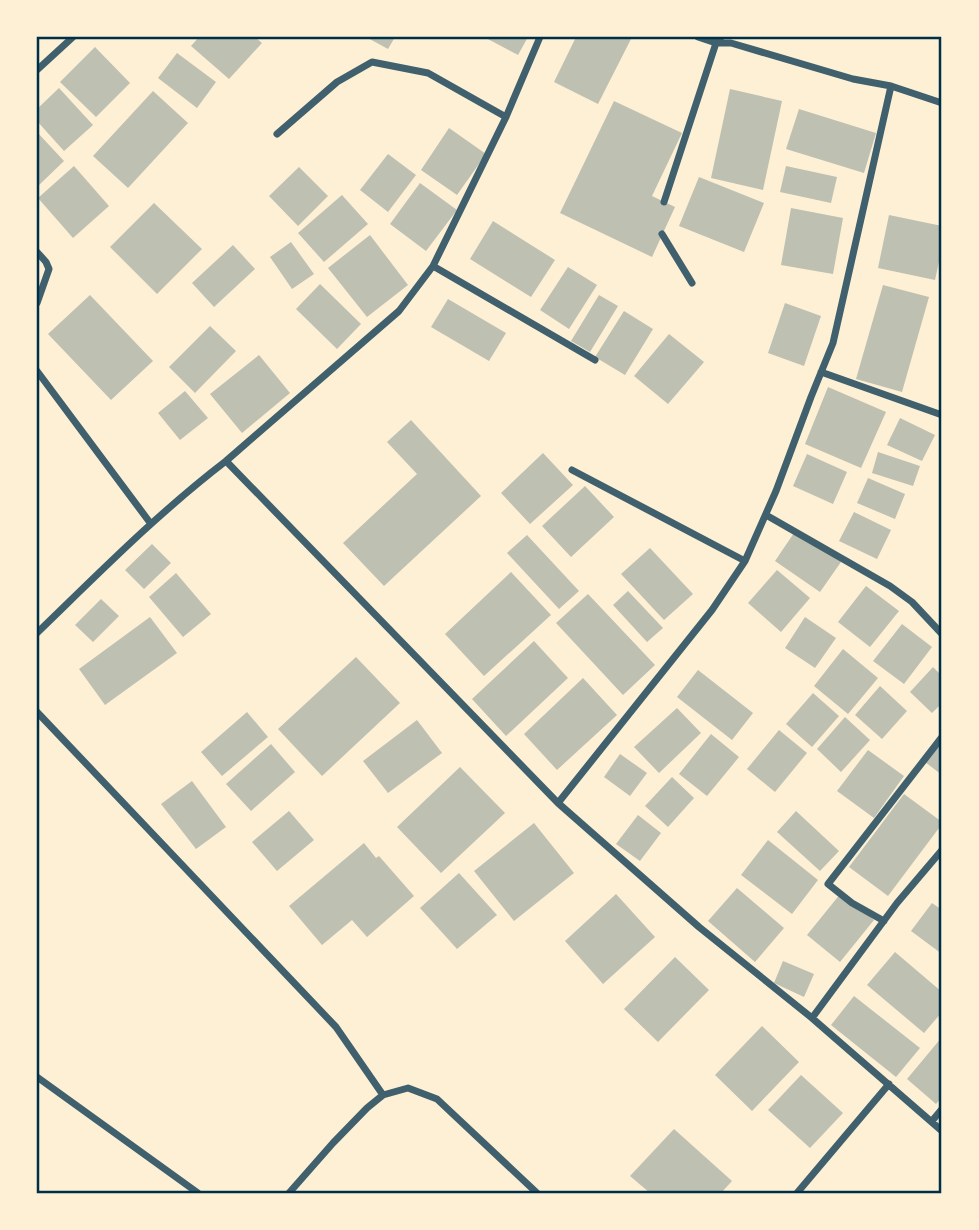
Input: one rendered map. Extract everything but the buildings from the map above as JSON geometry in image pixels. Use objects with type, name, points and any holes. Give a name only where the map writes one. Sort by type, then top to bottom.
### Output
[{"type":"street","points":[[37,70],[73,37]]},
{"type":"street","points":[[37,634],[151,524],[399,311],[433,266],[506,117],[540,37]]},
{"type":"street","points":[[698,37],[731,43],[853,79],[891,86],[942,103]]},
{"type":"street","points":[[664,202],[718,40]]},
{"type":"street","points":[[277,134],[337,82],[372,62],[428,74],[506,117]]},
{"type":"street","points":[[558,803],[712,610],[745,561],[776,491],[834,343],[891,86]]},
{"type":"street","points":[[662,234],[692,283]]},
{"type":"street","points":[[37,252],[49,270],[37,303]]},
{"type":"street","points":[[433,266],[595,360]]},
{"type":"street","points":[[37,371],[151,524]]},
{"type":"street","points":[[821,372],[942,415]]},
{"type":"street","points":[[226,461],[558,803],[699,927],[813,1018],[942,1131]]},
{"type":"street","points":[[572,470],[745,561]]},
{"type":"street","points":[[766,515],[890,586],[912,602],[942,634]]},
{"type":"street","points":[[37,712],[336,1027],[383,1095]]},
{"type":"street","points":[[884,920],[852,903],[828,884],[942,737]]},
{"type":"street","points":[[813,1018],[897,903],[942,850]]},
{"type":"street","points":[[37,1077],[198,1193]]},
{"type":"street","points":[[797,1193],[889,1084]]},
{"type":"street","points":[[289,1193],[367,1108],[383,1095],[408,1088],[437,1099],[537,1193]]},
{"type":"street","points":[[932,1121],[942,1110]]}]
